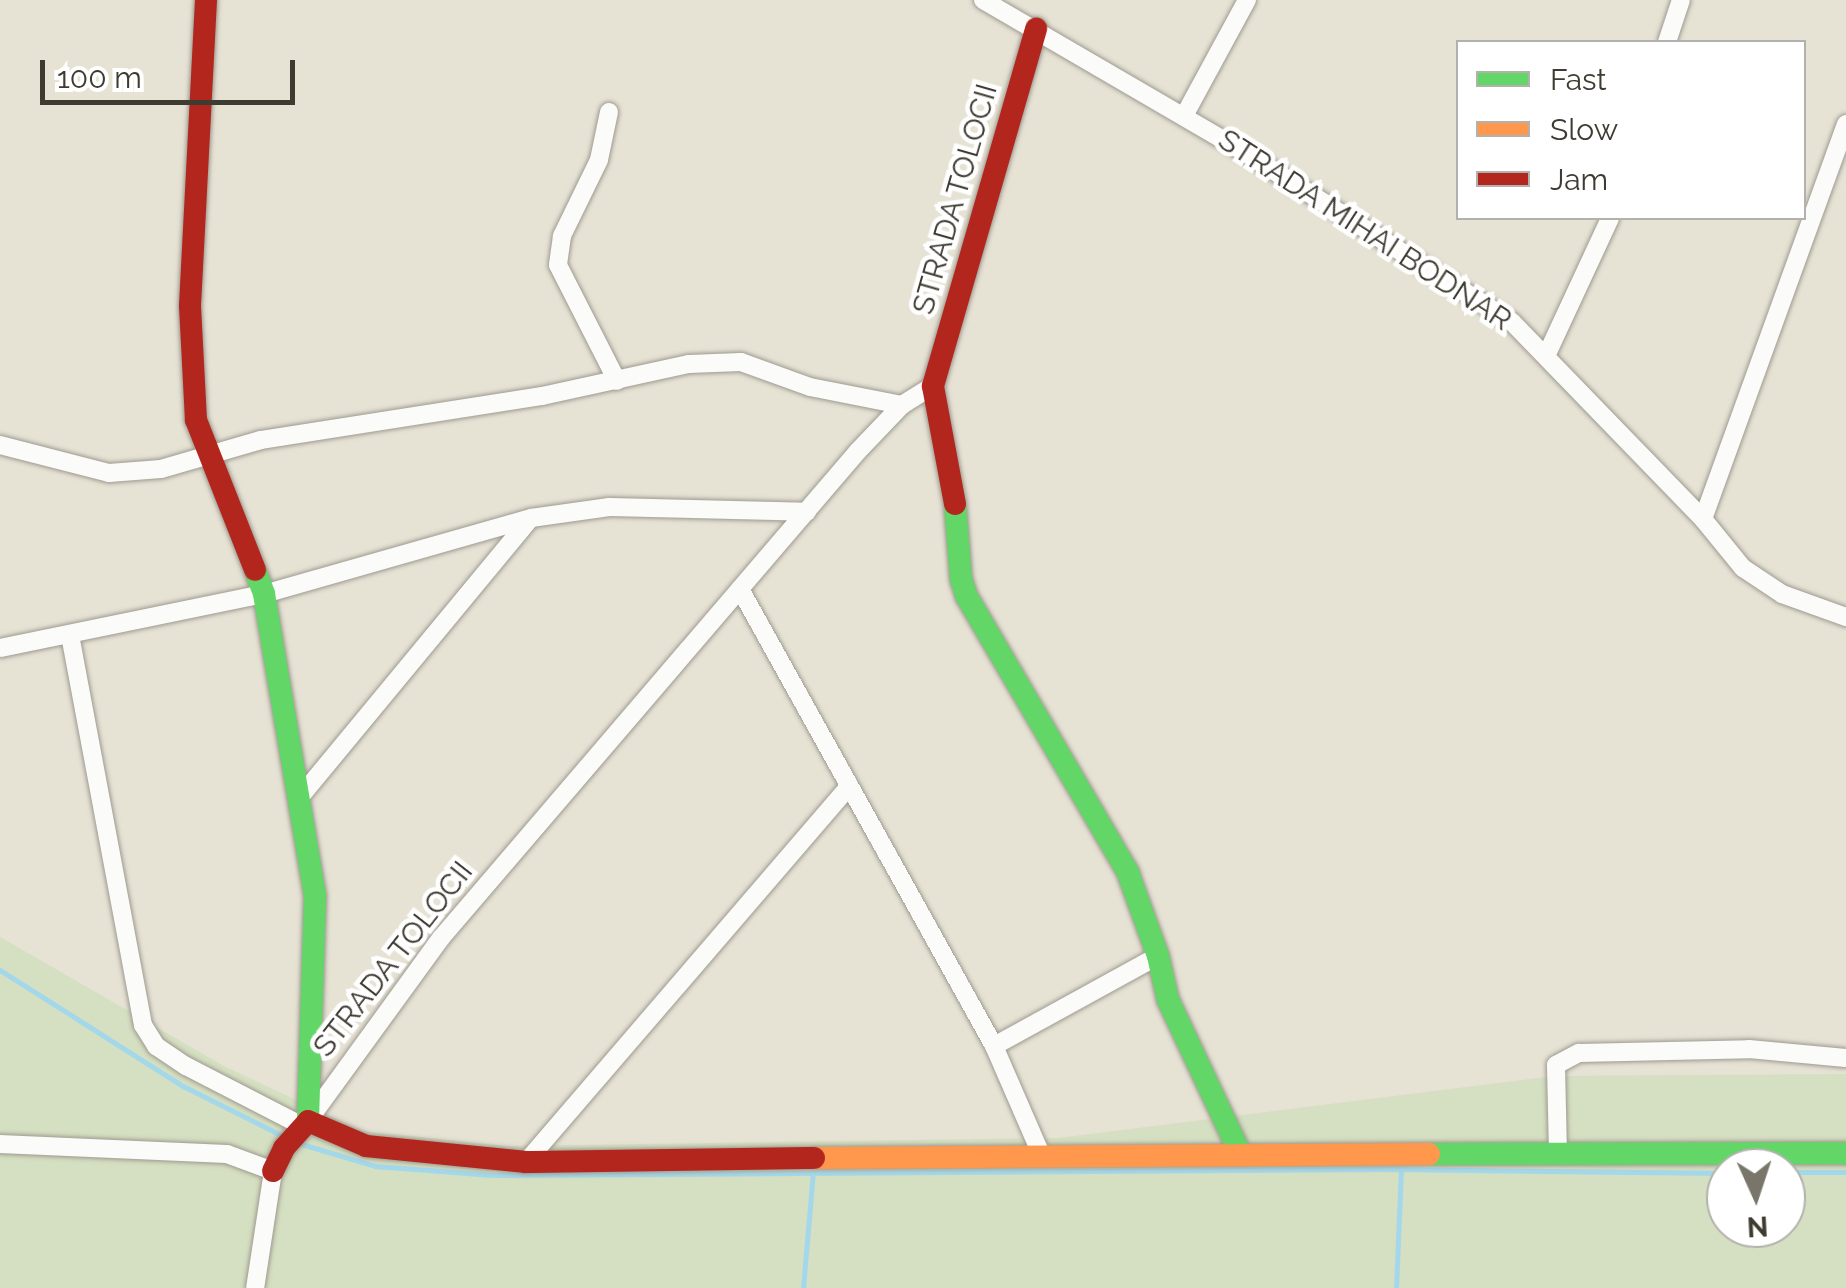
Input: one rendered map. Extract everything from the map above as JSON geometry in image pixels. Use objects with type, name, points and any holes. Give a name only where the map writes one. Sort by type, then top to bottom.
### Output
[{"type":"street","name":"STRADA TOLOCII","points":[[206,0],[190,306],[196,420],[206,454],[264,594],[316,897],[298,1132]]},
{"type":"street","name":"STRADA MIHAI BODNAR","points":[[983,0],[1184,116],[1478,298],[1548,354],[1703,519],[1743,568],[1762,583],[1846,617]]},
{"type":"street","points":[[1184,116],[1247,0]]},
{"type":"street","points":[[1669,40],[1681,0]]},
{"type":"street","name":"STRADA TOLOCII","points":[[1036,29],[934,386],[954,487],[961,580],[967,597],[1061,752],[1128,874],[1158,956],[1168,1000],[1241,1155]]},
{"type":"street","points":[[610,112],[600,160],[562,236],[558,265],[617,381]]},
{"type":"street","points":[[1703,519],[1846,124]]},
{"type":"street","points":[[1548,354],[1609,220]]},
{"type":"street","points":[[0,445],[109,473],[161,469],[261,440],[617,381],[689,364],[741,362],[810,387],[902,405]]},
{"type":"street","name":"STRADA TOLOCII","points":[[298,1132],[441,938],[902,405],[934,386]]},
{"type":"street","points":[[0,648],[264,594],[530,518],[610,507],[807,512]]},
{"type":"street","points":[[300,797],[530,518]]},
{"type":"street","points":[[740,589],[994,1046],[1041,1154]]},
{"type":"street","points":[[70,636],[142,1025],[156,1046],[298,1132],[366,1146],[526,1162],[1041,1154],[1846,1153]]},
{"type":"street","points":[[526,1162],[849,787]]},
{"type":"street","points":[[994,1046],[1158,956]]},
{"type":"street","points":[[1558,1154],[1556,1065],[1579,1053],[1748,1049],[1846,1058]]},
{"type":"street","points":[[255,1288],[273,1172],[298,1132]]},
{"type":"street","points":[[0,1144],[227,1154],[273,1172]]},
{"type":"green space","points":[[0,937],[224,1066],[362,1131],[507,1146],[1058,1138],[1554,1076],[1846,1074],[1846,1288],[0,1288]]},
{"type":"waterway","points":[[0,970],[183,1086],[283,1136]]},
{"type":"waterway","points":[[298,1143],[375,1166],[493,1175],[1389,1169],[1706,1173]]},
{"type":"waterway","points":[[1396,1288],[1401,1170]]},
{"type":"waterway","points":[[803,1288],[813,1172]]},
{"type":"waterway","points":[[1806,1172],[1846,1172]]},
{"type":"traffic: fast","points":[[955,504],[961,579],[967,597],[1128,873],[1158,956],[1168,1000],[1241,1155]]},
{"type":"traffic: fast","points":[[255,570],[264,594],[315,897],[308,1121]]},
{"type":"traffic: fast","points":[[1429,1154],[1846,1153]]},
{"type":"traffic: slow","points":[[814,1158],[1429,1154]]},
{"type":"traffic: jam","points":[[206,0],[190,306],[196,420],[255,570]]},
{"type":"traffic: jam","points":[[955,504],[933,386],[1036,29]]},
{"type":"traffic: jam","points":[[273,1171],[284,1148],[308,1121],[366,1146],[526,1162],[814,1158]]}]
